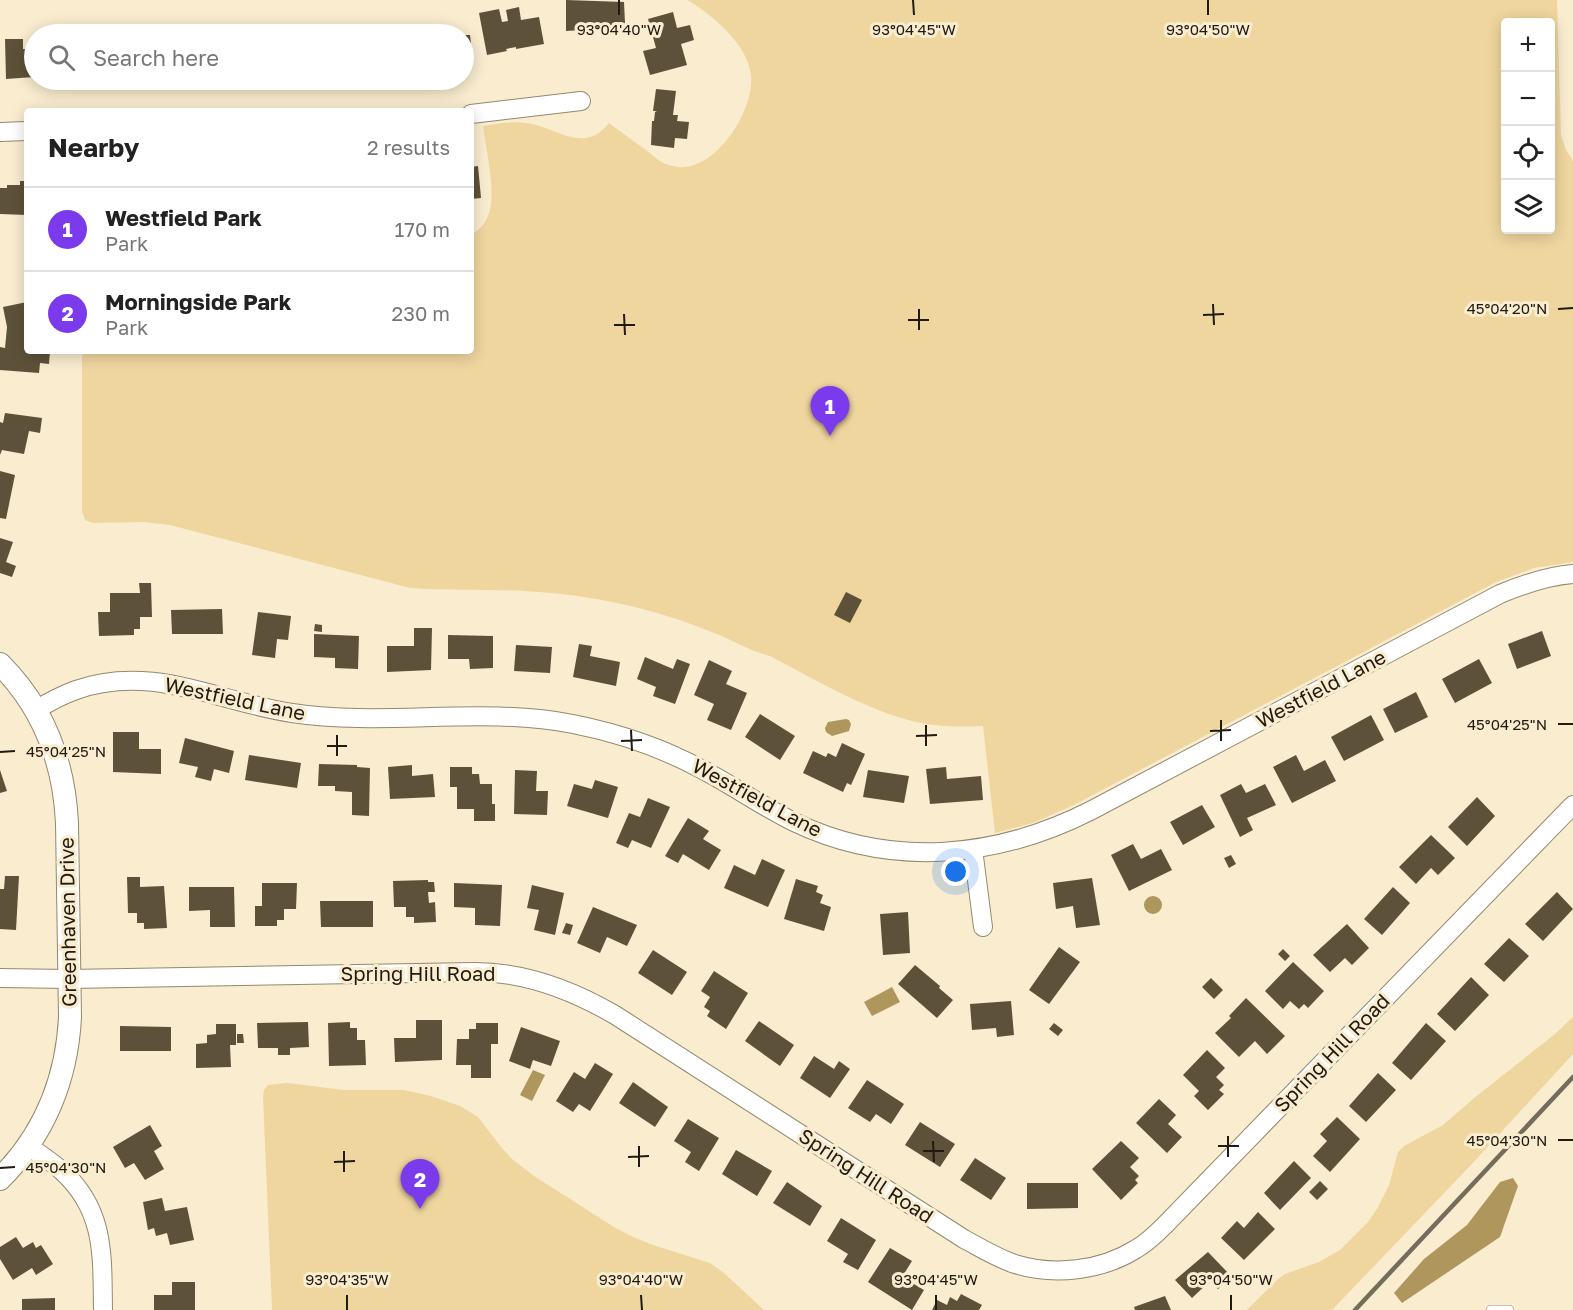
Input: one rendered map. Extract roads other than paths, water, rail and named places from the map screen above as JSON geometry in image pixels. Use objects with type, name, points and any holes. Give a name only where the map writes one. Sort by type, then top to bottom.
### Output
[{"type":"street","points":[[474,114],[581,101]]},
{"type":"street","points":[[0,132],[24,131]]},
{"type":"street","name":"Westfield Lane","points":[[36,710],[79,689],[115,682],[143,681],[182,686],[260,708],[328,717],[377,719],[497,716],[552,721],[602,731],[673,755],[706,771],[785,817],[836,838],[871,847],[932,853],[974,849],[1016,840],[1037,834],[1084,814],[1500,594],[1537,580],[1573,574]]},
{"type":"street","name":"Greenhaven Drive","points":[[0,664],[18,684],[36,710],[56,754],[65,798],[69,979],[69,1031],[64,1067],[57,1090],[28,1146],[0,1179]]},
{"type":"street","name":"Spring Hill Road","points":[[0,978],[69,979],[469,971],[503,973],[547,983],[586,999],[615,1015],[954,1233],[989,1253],[1031,1268],[1077,1269],[1102,1264],[1125,1255],[1138,1248],[1165,1225],[1573,805]]},
{"type":"street","points":[[974,849],[983,927]]},
{"type":"street","points":[[28,1146],[68,1177],[81,1192],[92,1212],[101,1246],[103,1310]]},
{"type":"lane","points":[[1491,1310],[1509,1310]]},
{"type":"railway","points":[[1355,1310],[1573,1077]]},
{"type":"place","name":"Westfield Park","points":[[830,436]]},
{"type":"place","name":"Morningside Park","points":[[420,1209]]}]
